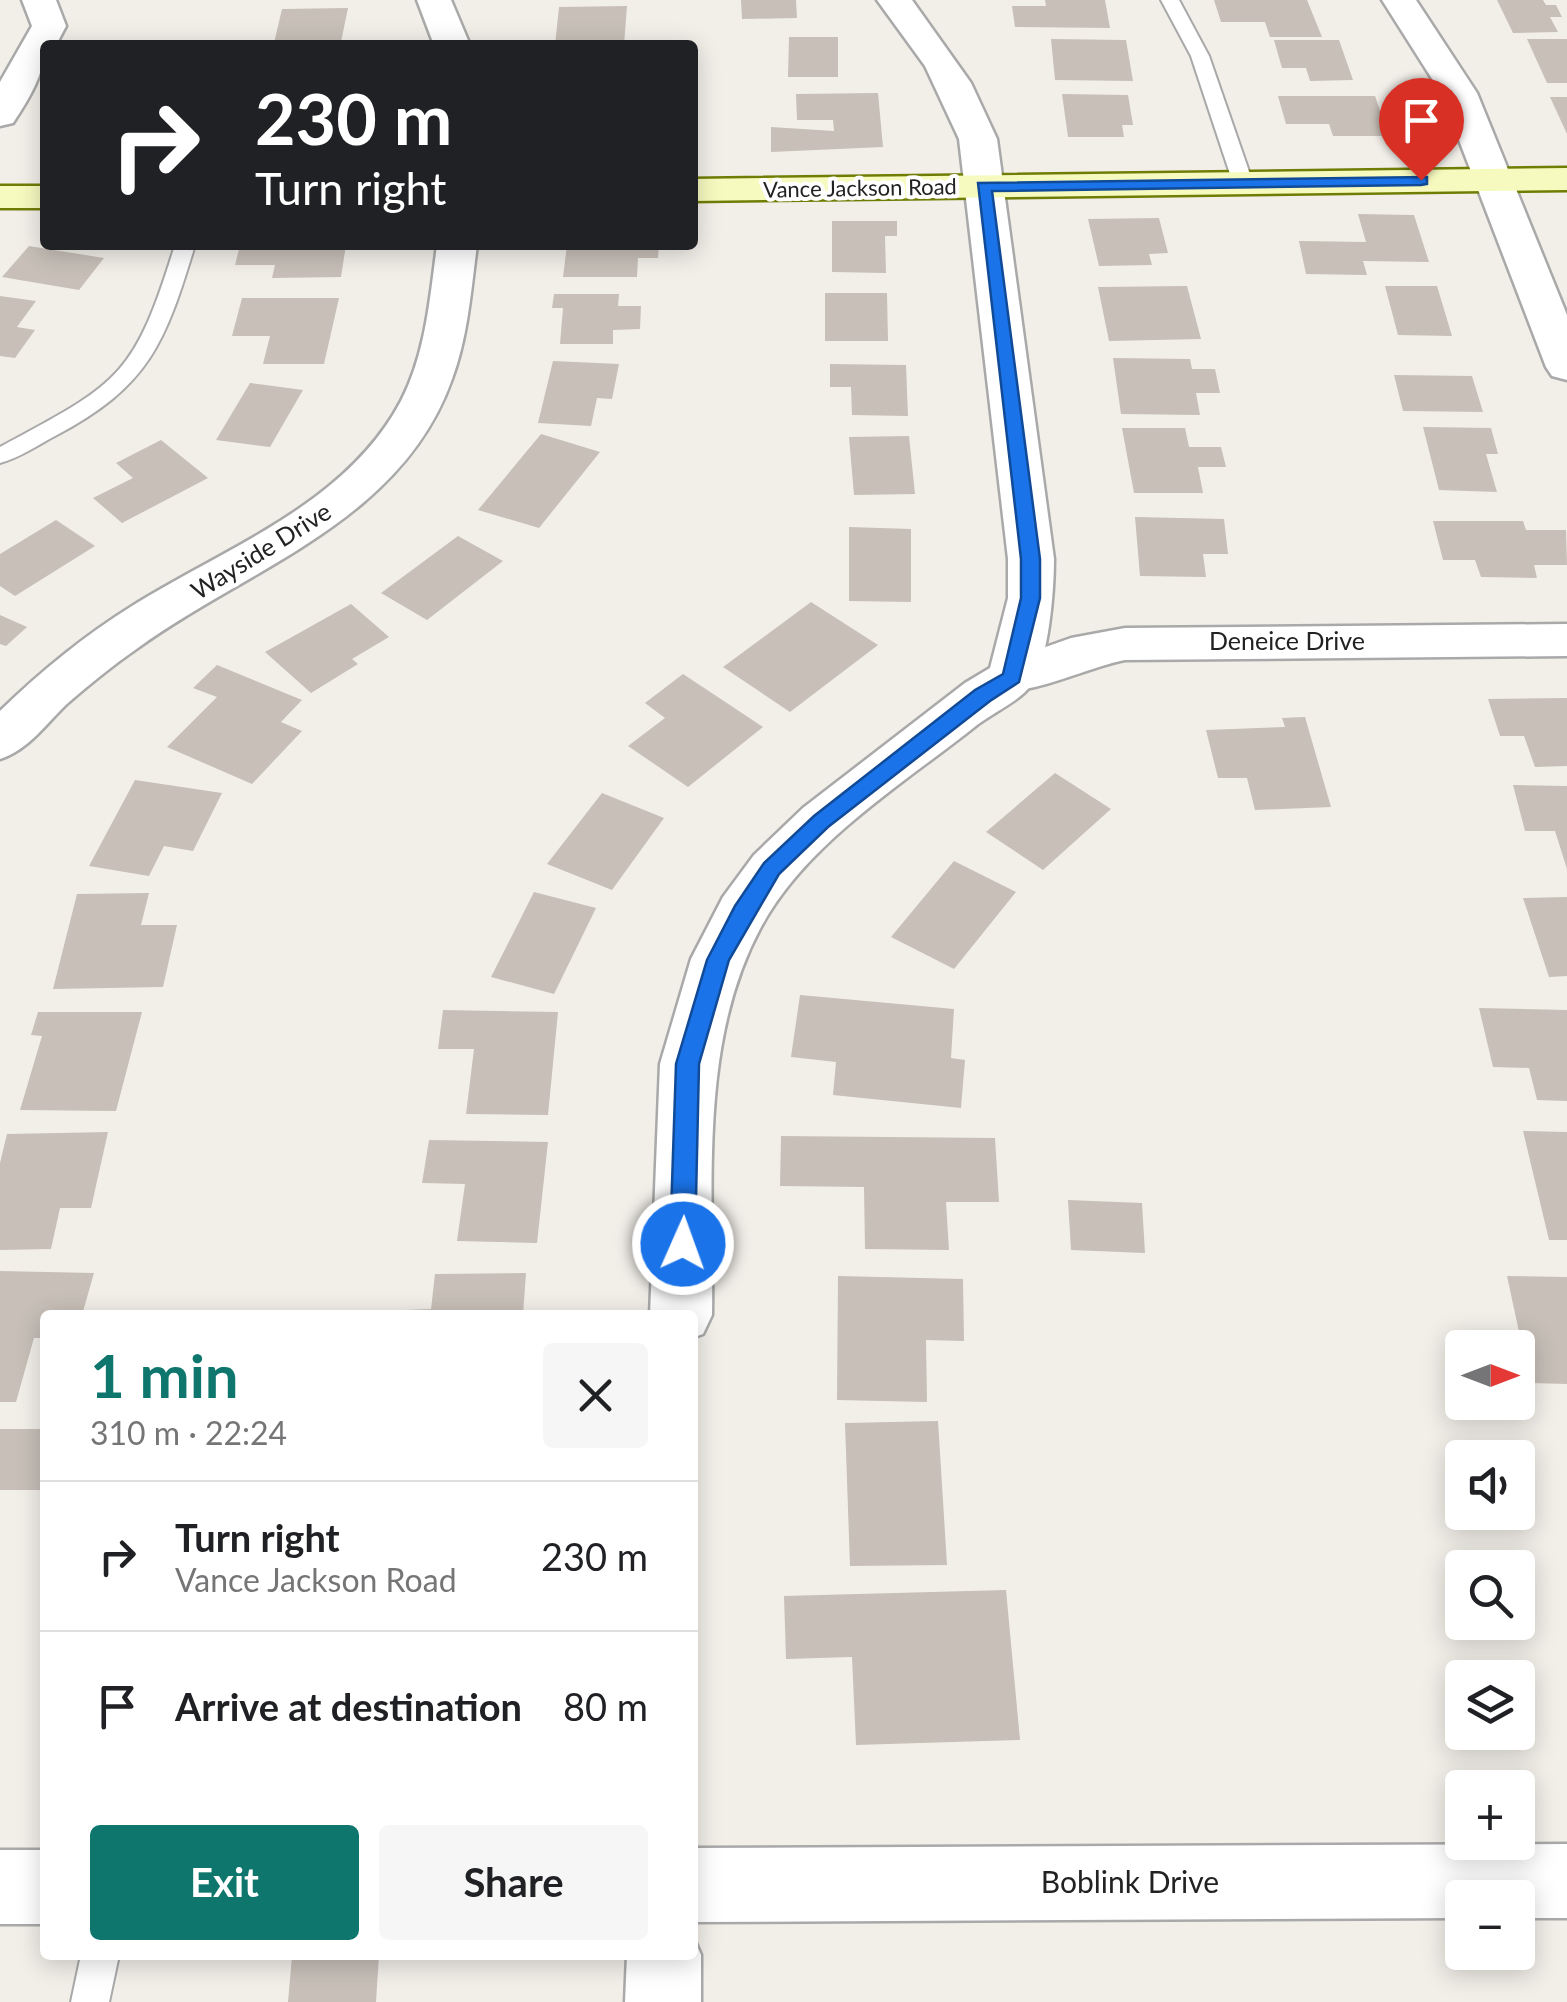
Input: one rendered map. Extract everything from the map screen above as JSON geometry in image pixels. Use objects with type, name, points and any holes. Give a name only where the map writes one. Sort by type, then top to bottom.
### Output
[{"type":"main road","name":"Vance Jackson Road","points":[[698,190],[1567,179]]},
{"type":"main road","points":[[0,198],[40,197]]},
{"type":"street","points":[[434,0],[450,40]]},
{"type":"street","points":[[894,0],[931,44],[964,97],[978,139],[1031,559],[1030,598],[1012,677]]},
{"type":"street","points":[[1399,0],[1459,93],[1567,367]]},
{"type":"street","points":[[0,116],[52,8]]},
{"type":"street","name":"Wayside Drive","points":[[0,741],[51,687],[148,618],[318,520],[383,460],[406,428],[436,368],[455,250]]},
{"type":"street","name":"Deneice Drive","points":[[680,1310],[688,1064],[718,960],[742,912],[772,868],[821,822],[982,696],[1012,677],[1088,650],[1174,641],[1567,640]]},
{"type":"street","name":"Boblink Drive","points":[[698,1884],[1567,1880]]},
{"type":"street","points":[[0,1888],[40,1887]]},
{"type":"street","points":[[663,2002],[664,1960]]},
{"type":"lane","points":[[1170,0],[1200,56],[1242,183]]},
{"type":"lane","points":[[0,456],[99,400],[128,377],[144,354],[182,250]]},
{"type":"lane","points":[[90,2002],[99,1960]]},
{"type":"building","points":[[741,0],[796,0],[797,18],[742,19]]},
{"type":"building","points":[[1045,0],[1105,0],[1110,28],[1015,27],[1012,6],[1046,6]]},
{"type":"building","points":[[1214,0],[1307,0],[1322,37],[1270,37],[1265,22],[1221,22]]},
{"type":"building","points":[[1497,0],[1543,0],[1546,5],[1556,5],[1562,17],[1550,17],[1558,32],[1513,33]]},
{"type":"building","points":[[627,6],[624,40],[556,40],[559,7]]},
{"type":"building","points":[[348,8],[341,40],[275,40],[282,9]]},
{"type":"building","points":[[789,37],[838,37],[838,77],[788,77]]},
{"type":"building","points":[[1051,39],[1126,40],[1133,81],[1055,80]]},
{"type":"building","points":[[1527,39],[1567,39],[1567,83],[1547,83]]},
{"type":"building","points":[[1274,40],[1339,40],[1353,80],[1310,81],[1306,68],[1282,68]]},
{"type":"building","points":[[878,93],[883,147],[771,152],[771,127],[834,131],[833,120],[797,120],[796,94]]},
{"type":"building","points":[[1062,94],[1128,95],[1133,125],[1122,125],[1124,137],[1068,137]]},
{"type":"building","points":[[1278,96],[1375,96],[1389,136],[1333,136],[1329,124],[1286,124]]},
{"type":"building","points":[[1550,97],[1567,97],[1567,134]]},
{"type":"building","points":[[1358,214],[1414,215],[1429,262],[1363,261],[1367,275],[1306,274],[1299,241],[1366,242]]},
{"type":"building","points":[[1159,218],[1168,253],[1149,254],[1152,265],[1099,266],[1088,219]]},
{"type":"building","points":[[832,221],[897,221],[897,236],[885,236],[886,273],[832,272]]},
{"type":"building","points":[[29,246],[104,258],[79,290],[2,277]]},
{"type":"building","points":[[239,250],[345,250],[341,277],[272,278],[275,265],[235,265]]},
{"type":"building","points":[[566,250],[659,250],[658,258],[638,258],[637,277],[563,277]]},
{"type":"building","points":[[1187,286],[1201,339],[1109,341],[1098,287]]},
{"type":"building","points":[[1385,286],[1437,286],[1452,336],[1398,335]]},
{"type":"building","points":[[825,293],[887,293],[888,341],[825,341]]},
{"type":"building","points":[[554,294],[619,294],[618,306],[641,306],[640,329],[613,330],[613,344],[560,344],[563,308],[552,308]]},
{"type":"building","points":[[0,296],[36,301],[17,327],[35,330],[15,358],[0,356]]},
{"type":"building","points":[[242,298],[339,298],[324,364],[263,364],[270,336],[232,336]]},
{"type":"building","points":[[1113,358],[1190,359],[1192,369],[1215,369],[1220,393],[1196,393],[1200,415],[1121,414]]},
{"type":"building","points":[[553,361],[619,364],[612,399],[597,398],[591,426],[538,423]]},
{"type":"building","points":[[830,364],[906,365],[908,416],[852,415],[851,387],[830,387]]},
{"type":"building","points":[[1394,375],[1472,376],[1483,412],[1403,411]]},
{"type":"building","points":[[250,383],[303,390],[270,447],[216,440]]},
{"type":"building","points":[[1423,427],[1491,428],[1498,454],[1486,454],[1497,492],[1439,490]]},
{"type":"building","points":[[1122,428],[1185,428],[1189,447],[1221,447],[1226,467],[1198,467],[1203,493],[1134,493]]},
{"type":"building","points":[[541,434],[600,452],[539,528],[478,510]]},
{"type":"building","points":[[909,436],[915,494],[854,495],[849,437]]},
{"type":"building","points":[[161,440],[208,478],[122,523],[93,498],[133,478],[116,463]]},
{"type":"building","points":[[1135,517],[1224,519],[1228,554],[1203,554],[1206,577],[1140,576]]},
{"type":"building","points":[[56,520],[95,546],[15,596],[0,586],[0,554]]},
{"type":"building","points":[[1433,521],[1523,521],[1526,530],[1566,530],[1567,565],[1534,565],[1537,578],[1481,577],[1475,560],[1443,560]]},
{"type":"building","points":[[849,527],[911,529],[911,602],[849,601]]},
{"type":"building","points":[[458,536],[503,561],[427,620],[381,593]]},
{"type":"building","points":[[811,602],[878,645],[790,712],[723,667]]},
{"type":"building","points":[[351,604],[389,637],[352,659],[358,664],[311,693],[265,652]]},
{"type":"building","points":[[0,615],[27,627],[6,646],[0,644]]},
{"type":"building","points":[[217,665],[302,700],[281,722],[302,731],[252,784],[167,747],[217,697],[193,688]]},
{"type":"building","points":[[683,674],[763,727],[688,787],[628,746],[665,718],[645,703]]},
{"type":"building","points":[[1567,698],[1567,766],[1535,767],[1524,736],[1500,736],[1488,699]]},
{"type":"building","points":[[1305,717],[1331,807],[1255,810],[1247,778],[1218,778],[1206,730],[1285,727],[1282,718]]},
{"type":"building","points":[[1055,773],[1111,809],[1043,870],[986,832]]},
{"type":"building","points":[[135,780],[222,793],[193,851],[164,846],[149,876],[89,866]]},
{"type":"building","points":[[1513,785],[1567,786],[1567,869],[1555,831],[1525,831]]},
{"type":"building","points":[[602,793],[664,818],[612,890],[547,864]]},
{"type":"building","points":[[954,861],[1016,892],[954,969],[891,937]]},
{"type":"building","points":[[534,892],[596,908],[554,994],[491,977]]},
{"type":"building","points":[[149,893],[141,925],[177,925],[163,987],[53,989],[77,894]]},
{"type":"building","points":[[1567,897],[1567,976],[1549,977],[1523,898]]},
{"type":"building","points":[[800,995],[954,1009],[951,1058],[965,1060],[961,1108],[833,1095],[836,1062],[791,1057]]},
{"type":"building","points":[[1479,1008],[1567,1010],[1567,1101],[1537,1100],[1529,1068],[1493,1067]]},
{"type":"building","points":[[443,1010],[558,1012],[548,1115],[466,1114],[474,1049],[438,1049]]},
{"type":"building","points":[[38,1012],[142,1012],[116,1111],[20,1110],[42,1036],[31,1035]]},
{"type":"building","points":[[1523,1131],[1567,1132],[1567,1240],[1549,1240]]},
{"type":"building","points":[[108,1132],[91,1208],[60,1208],[51,1249],[0,1250],[0,1163],[7,1134]]},
{"type":"building","points":[[781,1136],[995,1138],[999,1202],[946,1202],[949,1250],[865,1249],[864,1187],[780,1186]]},
{"type":"building","points":[[429,1140],[548,1142],[537,1243],[457,1241],[465,1184],[422,1183]]},
{"type":"building","points":[[1068,1200],[1142,1203],[1145,1253],[1071,1250]]},
{"type":"building","points":[[0,1271],[94,1273],[83,1310],[40,1310],[40,1338],[34,1338],[16,1402],[0,1402]]},
{"type":"building","points":[[526,1273],[523,1310],[405,1310],[431,1309],[435,1274]]},
{"type":"building","points":[[838,1276],[963,1279],[964,1341],[926,1340],[927,1402],[837,1400]]},
{"type":"building","points":[[1507,1276],[1567,1277],[1567,1384],[1535,1383],[1535,1330],[1519,1330]]},
{"type":"building","points":[[938,1421],[947,1565],[850,1566],[845,1423]]},
{"type":"building","points":[[0,1429],[40,1429],[40,1490],[0,1490]]},
{"type":"building","points":[[1006,1590],[1020,1740],[856,1745],[852,1657],[786,1659],[784,1596]]},
{"type":"building","points":[[292,1960],[379,1960],[376,2002],[288,2002]]},
{"type":"route","points":[[683,1244],[688,1064],[718,960],[742,912],[772,868],[821,822],[982,696],[1012,677],[1030,598],[1031,559],[983,186],[1421,180]]}]
